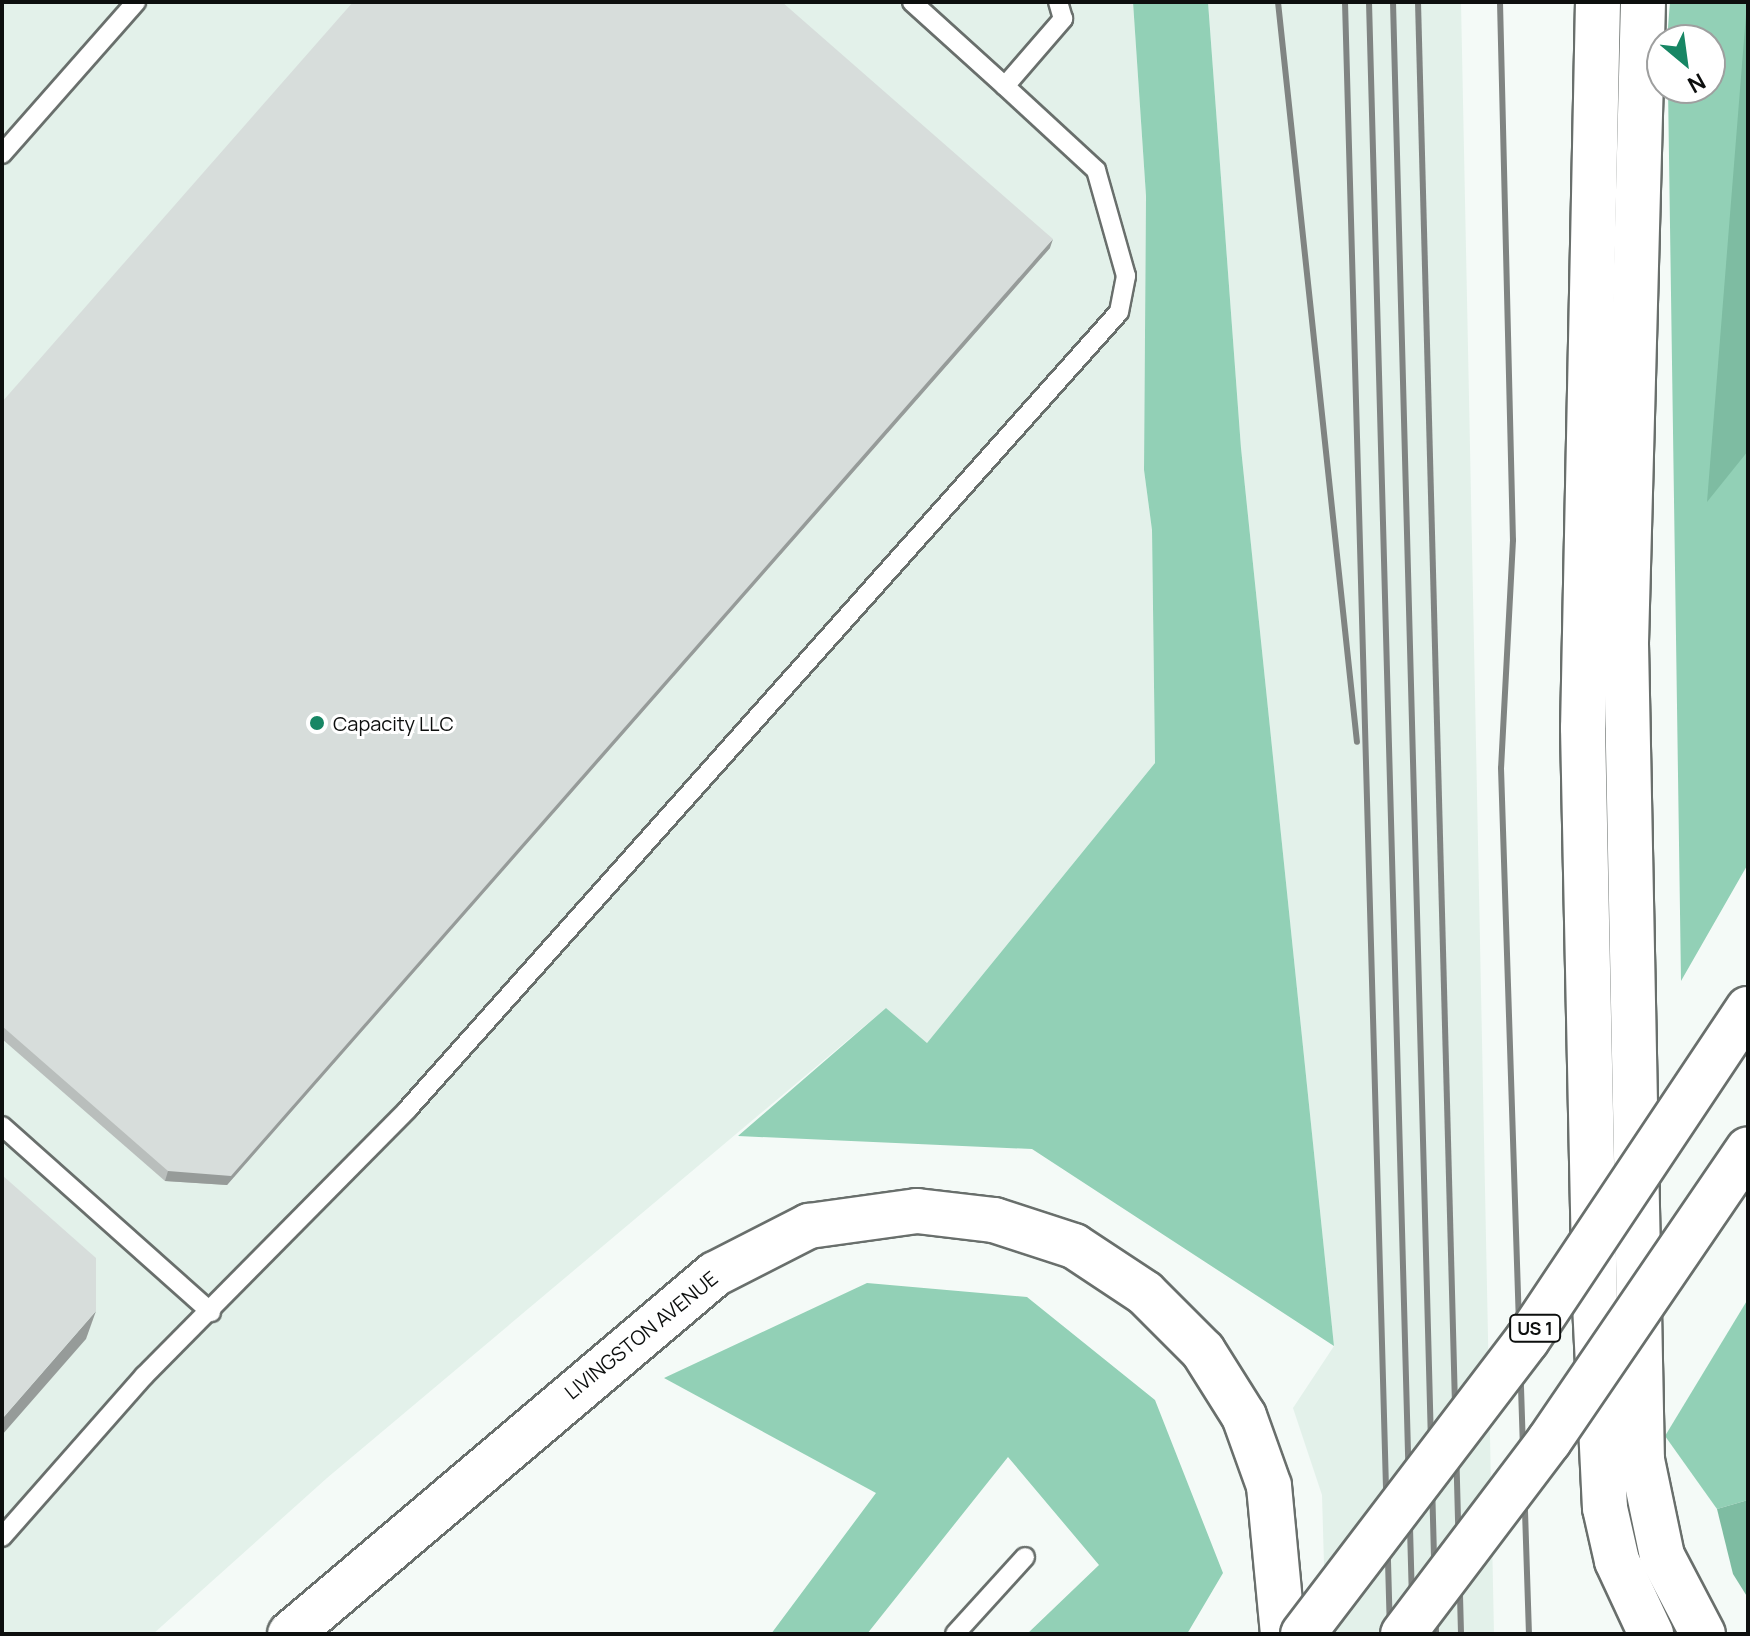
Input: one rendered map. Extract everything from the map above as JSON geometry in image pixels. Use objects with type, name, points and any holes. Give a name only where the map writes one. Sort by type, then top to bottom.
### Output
[{"type":"main road","points":[[1598,2],[1583,713],[1595,1304],[1605,1508],[1617,1561],[1651,1634]]},
{"type":"main road","points":[[1643,2],[1626,644],[1642,1460],[1662,1556],[1703,1634]]},
{"type":"main road","name":"US 1","points":[[1303,1634],[1527,1340],[1748,1009]]},
{"type":"main road","points":[[1403,1634],[1549,1441],[1748,1149]]},
{"type":"main road","name":"LIVINGSTON AVENUE","points":[[290,1634],[715,1274],[809,1226],[917,1211],[994,1220],[1074,1246],[1145,1293],[1203,1351],[1244,1416],[1269,1486],[1283,1634]]},
{"type":"lane","points":[[2,154],[136,2]]},
{"type":"lane","points":[[2,1537],[211,1312],[407,1110],[1119,312],[1126,276],[1096,170],[912,2]]},
{"type":"lane","points":[[1005,86],[1063,19],[1058,2]]},
{"type":"lane","points":[[2,1126],[211,1312]]},
{"type":"lane","points":[[955,1634],[1025,1557]]},
{"type":"shaded area","points":[[2,2],[1133,2],[1146,196],[1144,470],[1152,530],[1155,763],[927,1043],[886,1008],[327,1478],[153,1634],[2,1634]]},
{"type":"shaded area","points":[[1133,2],[1208,2],[1241,448],[1334,1346],[1032,1149],[738,1136],[886,1008],[927,1043],[1155,763],[1152,530],[1144,470],[1146,196]]},
{"type":"shaded area","points":[[1208,2],[1461,2],[1494,1634],[1326,1634],[1322,1495],[1293,1408],[1334,1346],[1241,448]]},
{"type":"shaded area","points":[[1670,2],[1748,2],[1748,864],[1681,981],[1668,104],[1726,104],[1726,24],[1668,24]]},
{"type":"shaded area","points":[[1747,2],[1748,451],[1707,502]]},
{"type":"shaded area","points":[[867,1283],[1027,1297],[1155,1400],[1223,1573],[1187,1634],[1027,1634],[1099,1565],[1008,1457],[867,1634],[771,1634],[876,1493],[664,1378]]},
{"type":"shaded area","points":[[1748,1299],[1748,1500],[1717,1509],[1665,1436]]},
{"type":"shaded area","points":[[1748,1500],[1748,1598],[1733,1574],[1717,1509]]},
{"type":"building","name":"Capacity LLC","points":[[353,2],[782,2],[1053,239],[231,1176],[168,1171],[2,1026],[2,402]]},
{"type":"building","points":[[2,1175],[96,1258],[96,1311],[2,1419]]},
{"type":"railway","points":[[1278,2],[1357,742]]},
{"type":"railway","points":[[1345,2],[1390,1634]]},
{"type":"railway","points":[[1369,2],[1413,1634]]},
{"type":"railway","points":[[1393,2],[1436,1634]]},
{"type":"railway","points":[[1418,2],[1461,1634]]},
{"type":"railway","points":[[1500,2],[1513,540],[1501,768],[1529,1634]]},
{"type":"place","name":"Capacity LLC","points":[[317,723]]}]
